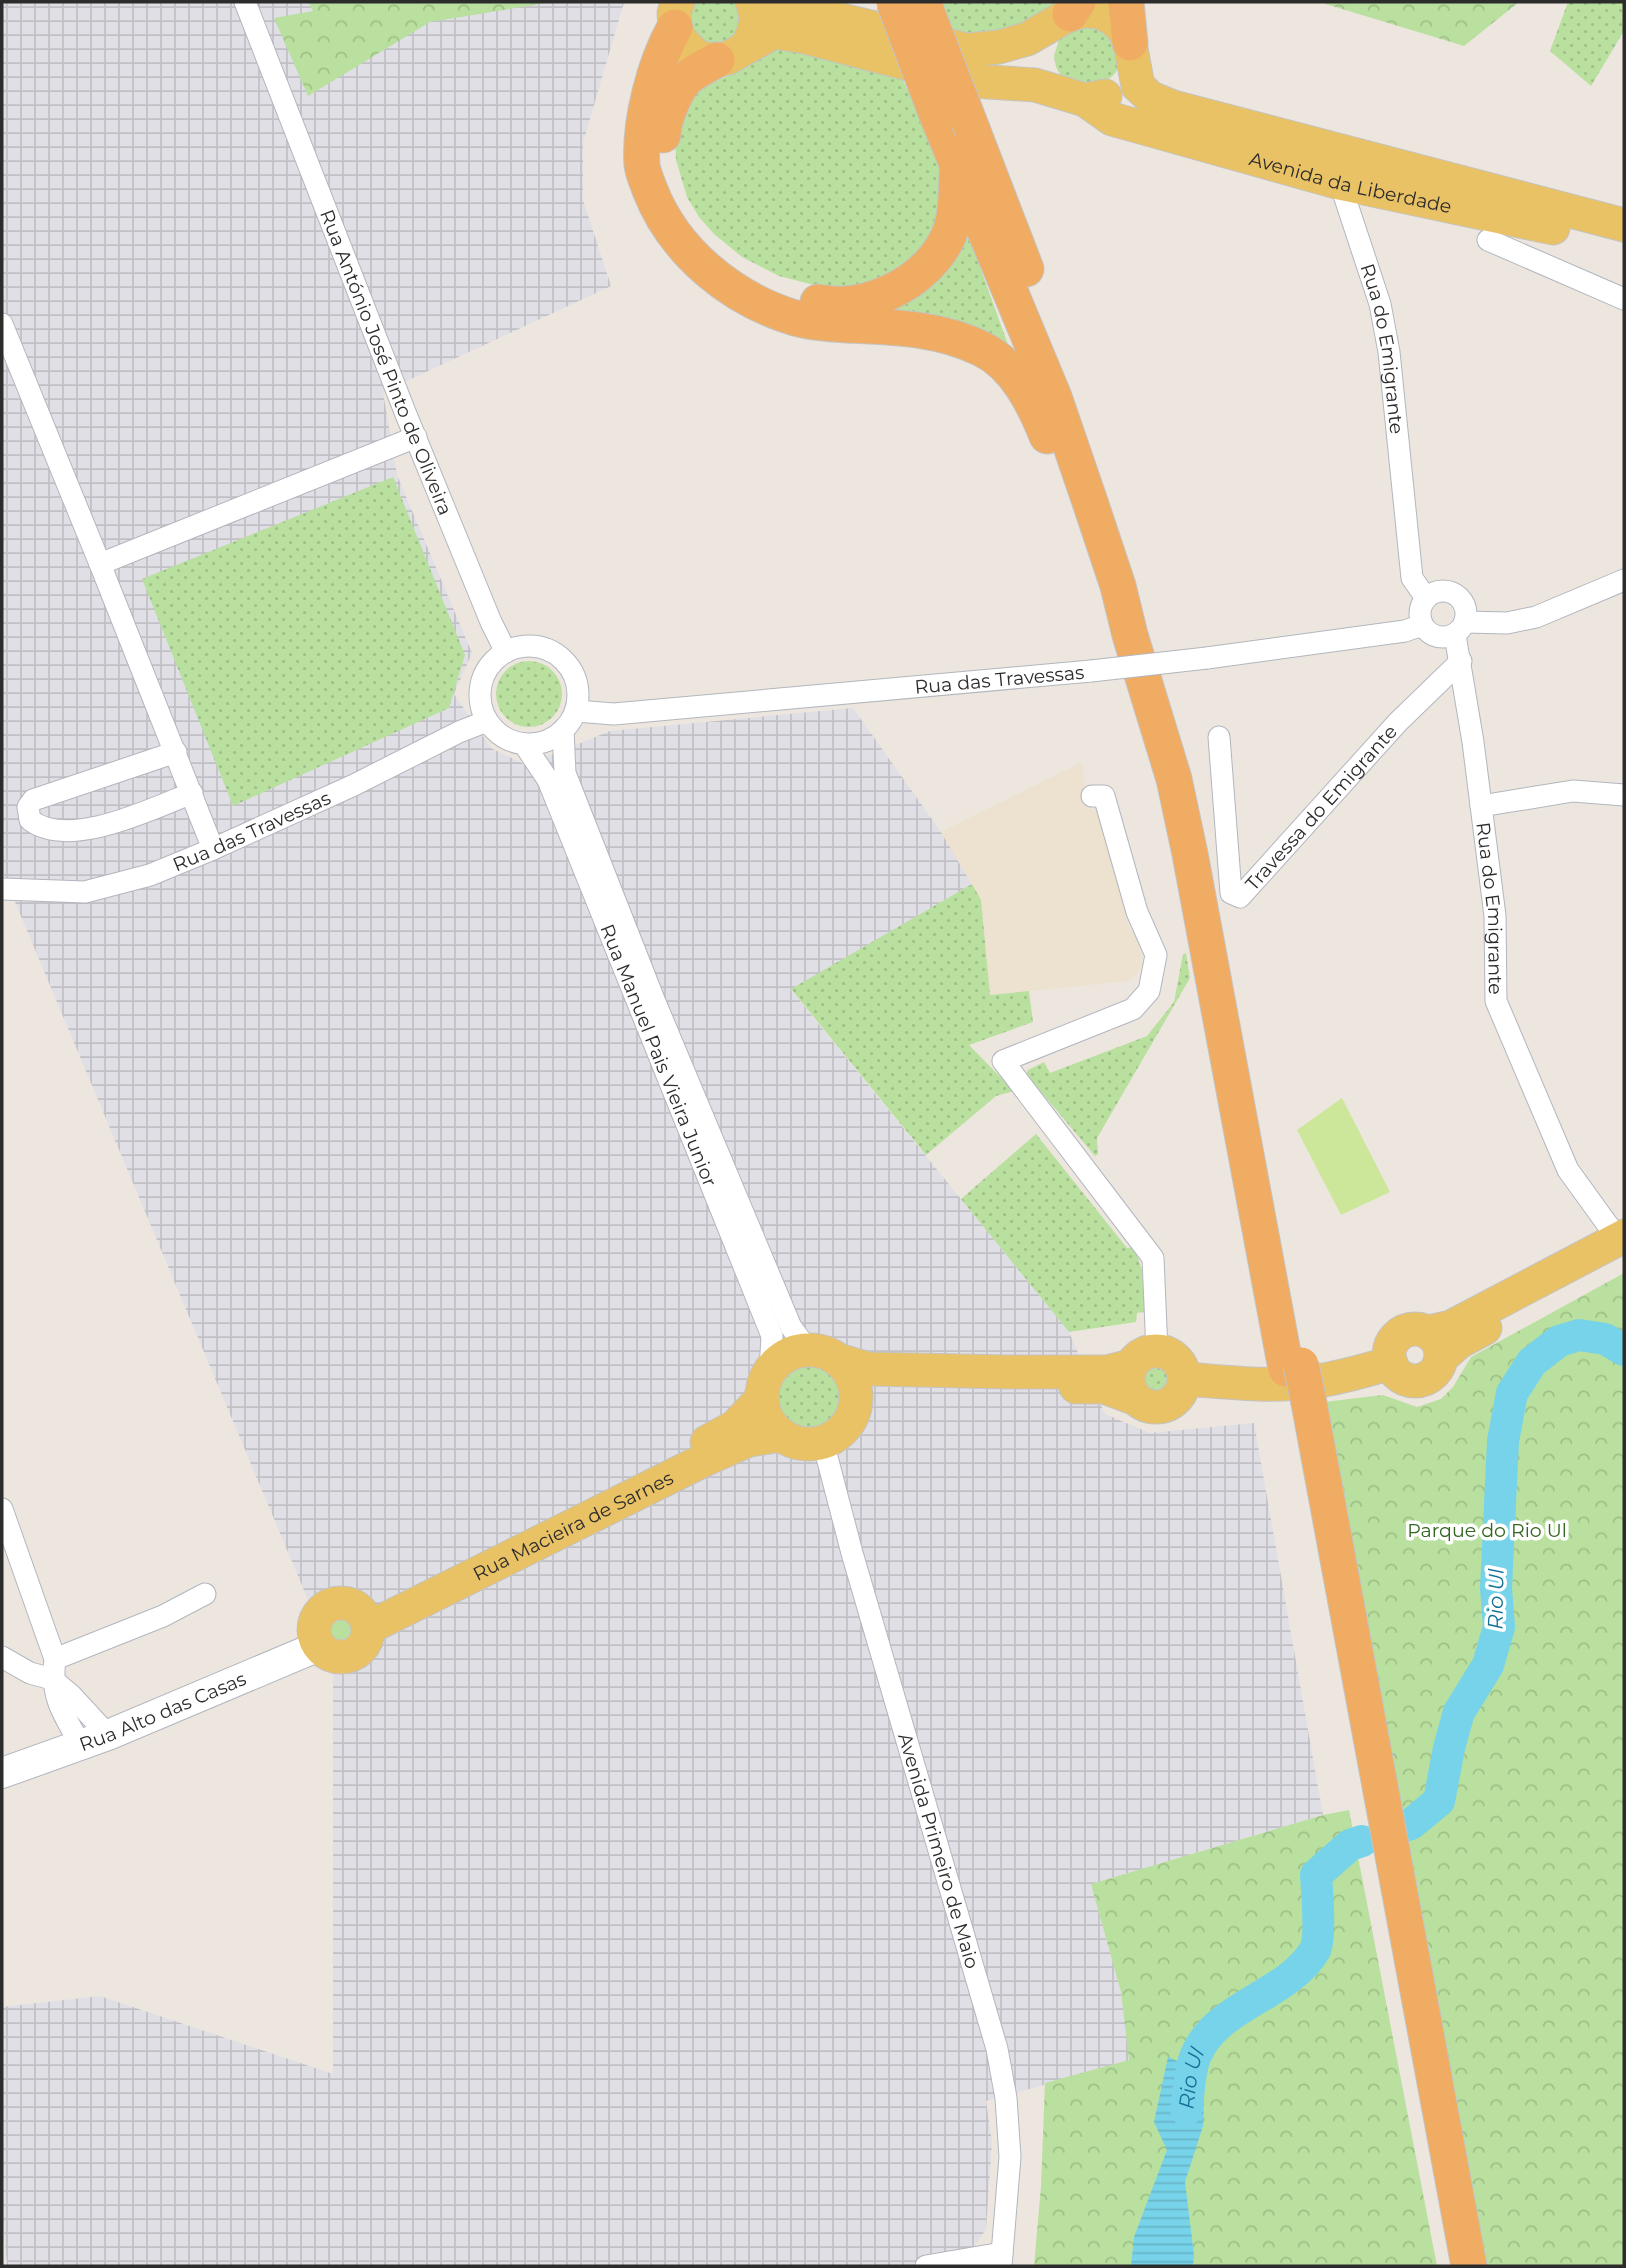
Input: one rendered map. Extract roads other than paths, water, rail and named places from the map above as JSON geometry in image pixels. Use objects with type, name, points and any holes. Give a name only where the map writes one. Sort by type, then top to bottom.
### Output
[{"type":"highway","points":[[894,2],[957,166],[1054,397],[1118,586],[1181,808],[1293,1366]]},
{"type":"highway","points":[[923,2],[1111,492],[1145,597],[1191,796],[1455,2266]]},
{"type":"highway","points":[[1126,2],[1131,51]]},
{"type":"highway","points":[[677,15],[666,43],[644,121],[642,167],[658,210],[695,261],[736,292],[796,318],[921,330],[956,337],[1006,365],[1023,387],[1042,422],[1130,635]]},
{"type":"highway","points":[[732,53],[696,71],[679,85],[663,125],[664,163],[675,199],[709,247],[746,276],[800,298],[831,304],[866,301],[899,287],[925,270],[947,240],[956,207],[957,166]]},
{"type":"highway","points":[[1300,1405],[1469,2266]]},
{"type":"main road","points":[[677,15],[679,38],[695,55],[732,53],[753,35],[756,22],[752,2]]},
{"type":"main road","name":"Avenida da Liberdade","points":[[780,2],[808,12],[967,50],[999,47],[1027,39],[1069,12],[1100,12],[1124,29],[1138,86],[1151,98],[1173,107],[1624,225]]},
{"type":"main road","name":"Avenida da Liberdade","points":[[1069,12],[1049,32],[1044,44],[1042,57],[1045,70],[1051,82],[1112,119],[1340,183],[1586,235],[1624,247]]},
{"type":"main road","name":"Avenida da Liberdade","points":[[732,53],[774,32],[805,37],[974,81],[1035,85],[1072,96]]},
{"type":"main road","points":[[1072,96],[1098,99],[1122,85],[1129,73],[1131,51]]},
{"type":"main road","points":[[1185,1379],[1295,1383],[1328,1379],[1391,1363],[1399,1376],[1414,1381],[1422,1380],[1435,1372],[1434,1345],[1459,1342],[1622,1243]]},
{"type":"main road","points":[[853,1414],[881,1393],[916,1387],[1104,1387],[1141,1372],[1166,1352],[1180,1363],[1185,1379],[1180,1396],[1166,1406],[1149,1407],[1141,1372]]},
{"type":"main road","points":[[823,1355],[849,1371],[855,1385],[853,1414],[836,1436],[823,1442],[801,1443],[782,1435],[765,1412],[766,1384],[780,1360],[793,1353],[823,1355],[869,1369],[1141,1372]]},
{"type":"main road","name":"Rua Macieira de Sarnes","points":[[365,1620],[381,1605],[736,1426],[766,1384]]},
{"type":"main road","name":"Rua Macieira de Sarnes","points":[[365,1620],[749,1440],[782,1435]]},
{"type":"main road","points":[[319,1646],[314,1629],[316,1620],[328,1607],[345,1604],[365,1620]]},
{"type":"main road","name":"Rua Alto das Casas","points":[[2,1773],[108,1735],[319,1646]]},
{"type":"street","name":"Rua António José Pinto de Oliveira","points":[[245,2],[415,437],[491,622],[506,652]]},
{"type":"street","name":"Rua do Emigrante","points":[[1340,183],[1380,304],[1389,352],[1412,578],[1426,598],[1440,591],[1455,594],[1466,606],[1460,628],[1461,661],[1494,916],[1496,1001],[1567,1170],[1622,1243]]},
{"type":"street","points":[[1488,240],[1624,299]]},
{"type":"street","points":[[2,324],[213,849]]},
{"type":"street","points":[[100,564],[415,437]]},
{"type":"street","points":[[1426,598],[1420,611],[1422,625],[1434,636],[1444,638],[1460,628],[1536,617],[1624,580]]},
{"type":"street","name":"Rua das Travessas","points":[[576,711],[614,714],[1091,671],[1405,631],[1422,625]]},
{"type":"street","points":[[525,646],[544,648],[562,658],[574,674],[579,694],[576,711],[563,730],[542,743],[524,744],[507,739],[487,721],[482,710],[480,688],[489,667],[506,652],[525,646]]},
{"type":"street","name":"Travessa do Emigrante","points":[[1219,737],[1231,893],[1240,897],[1398,722],[1461,661]]},
{"type":"street","name":"Rua das Travessas","points":[[3,890],[85,892],[150,874],[213,849],[354,785],[459,732],[487,721]]},
{"type":"street","name":"Rua Manuel Pais Vieira Junior","points":[[563,730],[565,773],[655,1002],[791,1327],[823,1355]]},
{"type":"street","name":"Rua Manuel Pais Vieira Junior","points":[[524,744],[548,780],[772,1336],[766,1384]]},
{"type":"street","points":[[176,752],[33,800],[29,807],[30,820],[39,827],[55,830],[110,825],[192,793]]},
{"type":"street","points":[[1481,806],[1573,791],[1624,795]]},
{"type":"street","points":[[1093,796],[1104,796],[1138,912],[1156,954],[1149,991],[1133,1009],[1003,1061],[1153,1258],[1141,1372]]},
{"type":"street","name":"Avenida Primeiro de Maio","points":[[823,1442],[852,1553],[997,2049],[1006,2098],[1010,2157],[1002,2260]]},
{"type":"street","points":[[2,1509],[53,1669],[57,1703],[81,1745]]},
{"type":"street","points":[[2,1657],[30,1673],[53,1669],[205,1594]]},
{"type":"street","points":[[53,1669],[72,1696],[108,1735]]},
{"type":"street","points":[[926,2266],[1002,2260]]},
{"type":"water","points":[[1168,2057],[1205,2073],[1203,2126],[1185,2182],[1193,2266],[1131,2266],[1134,2237],[1167,2150],[1154,2122]]},
{"type":"waterway","name":"Rio Ul","points":[[1398,1828],[1411,1824],[1439,1801],[1459,1712],[1488,1665],[1499,1627],[1496,1588],[1503,1441],[1512,1393],[1532,1362],[1559,1341],[1579,1335],[1605,1339],[1624,1350]]},
{"type":"waterway","name":"Rio Ul","points":[[1186,2110],[1193,2063],[1205,2039],[1235,2012],[1270,1991],[1303,1966],[1317,1944],[1316,1875],[1350,1845],[1362,1841]]},
{"type":"park label","name":"Parque do Rio Ul","points":[[1487,1530]]}]
